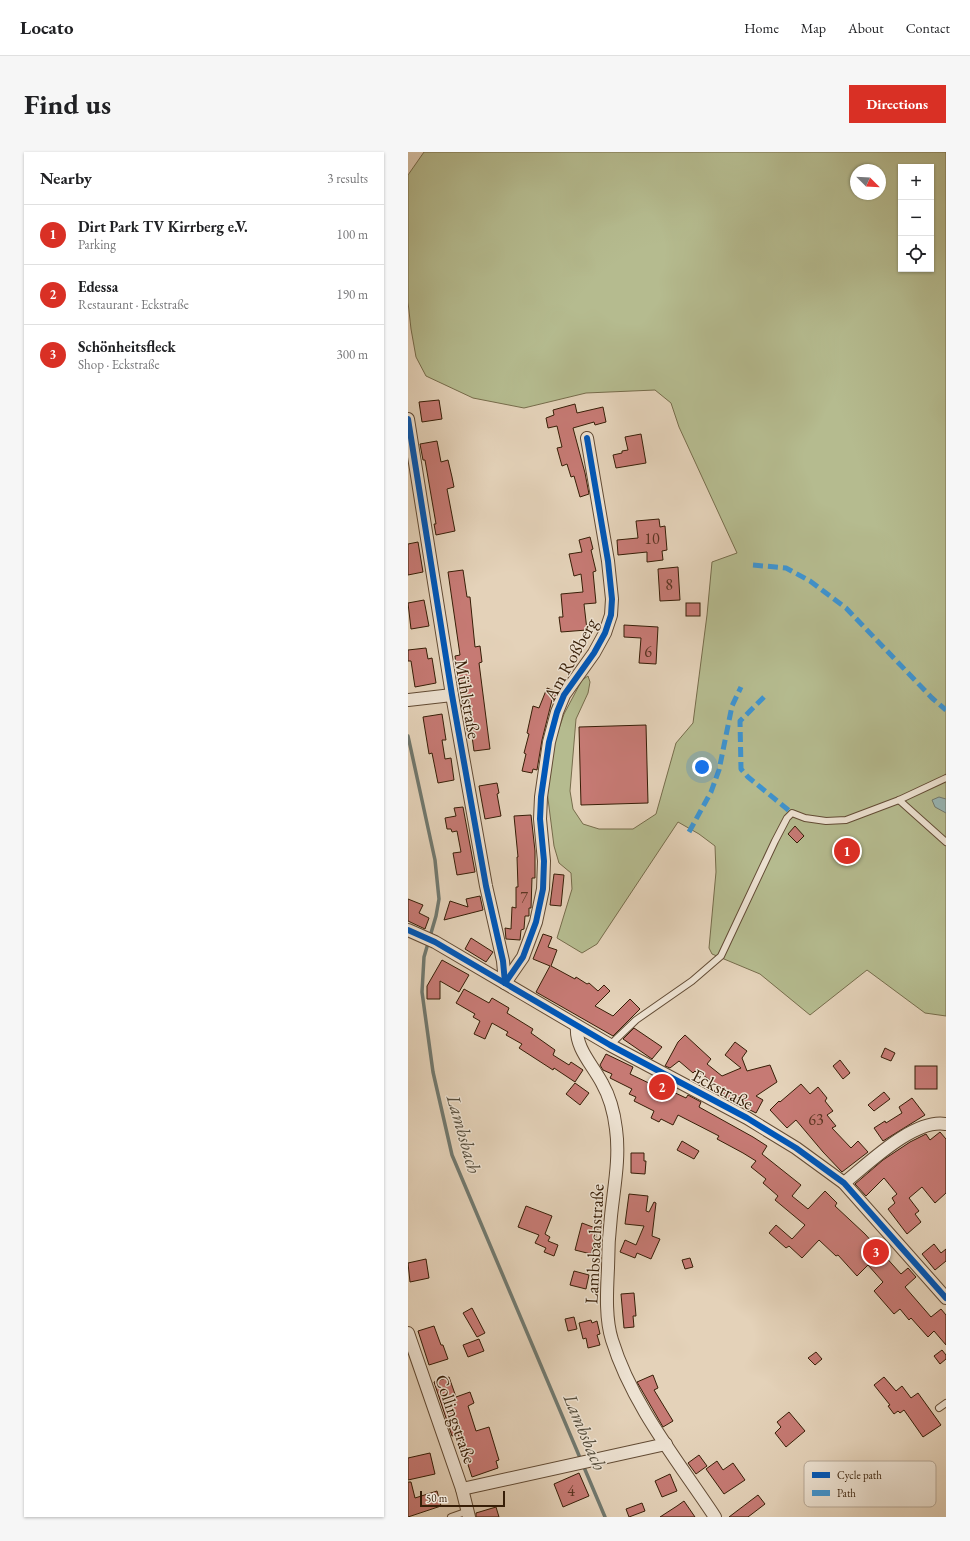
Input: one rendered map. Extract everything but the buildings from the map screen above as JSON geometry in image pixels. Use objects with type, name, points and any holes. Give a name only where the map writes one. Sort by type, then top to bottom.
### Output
[{"type":"street","name":"Mühlstraße","points":[[408,419],[409,436],[452,695],[486,886],[503,961],[505,983]]},
{"type":"street","name":"Am Roßberg","points":[[505,983],[523,957],[536,922],[544,889],[544,861],[540,819],[540,797],[549,742],[557,712],[564,695],[594,653],[605,634],[611,615],[612,599],[608,561],[587,438]]},
{"type":"street","points":[[408,700],[452,695]]},
{"type":"street","name":"Eckstraße","points":[[408,930],[435,942],[610,1045],[747,1118],[796,1148],[844,1183],[946,1298]]},
{"type":"street","name":"Lambsbachstraße","points":[[577,1026],[576,1035],[580,1046],[602,1083],[611,1103],[616,1130],[617,1170],[611,1218],[607,1305],[612,1339],[625,1374],[644,1411],[715,1517]]},
{"type":"street","points":[[844,1183],[899,1139],[922,1126],[941,1123],[946,1124]]},
{"type":"street","name":"Collingstraße","points":[[408,1333],[462,1489],[468,1514]]},
{"type":"street","points":[[462,1489],[666,1444]]},
{"type":"lane","points":[[610,1045],[636,1020],[692,981],[721,956],[775,841],[787,818],[792,813],[805,818],[826,821],[846,820],[899,800],[946,778]]},
{"type":"lane","points":[[899,800],[946,842]]},
{"type":"lane","points":[[939,1408],[946,1403]]},
{"type":"lane","points":[[450,1517],[468,1514]]},
{"type":"green space","points":[[424,152],[946,152],[946,1016],[925,1013],[867,970],[810,1015],[760,974],[712,954],[709,948],[716,872],[715,846],[699,834],[678,822],[597,944],[582,953],[557,938],[572,889],[571,873],[559,863],[554,846],[547,791],[555,740],[564,714],[582,680],[588,676],[590,682],[588,693],[576,719],[570,791],[573,809],[583,824],[599,829],[633,829],[656,814],[676,743],[693,723],[707,615],[712,562],[737,553],[679,427],[671,403],[655,390],[586,393],[524,408],[473,398],[426,376],[416,357],[408,302],[408,175]]},
{"type":"water","points":[[939,797],[946,799],[946,813],[935,807],[932,800]]},
{"type":"waterway","name":"Lambsbach","points":[[408,736],[435,860],[439,899],[436,916],[424,957],[422,992],[433,1072],[452,1155],[605,1517]]},
{"type":"marked path","points":[[753,565],[786,568],[810,581],[846,608],[932,698],[946,710]]},
{"type":"marked path","points":[[689,832],[711,792],[719,770],[732,706],[741,687]]},
{"type":"marked path","points":[[764,697],[740,721],[741,769],[748,777],[792,813]]},
{"type":"cycle path","points":[[408,419],[452,695],[486,886],[503,961],[505,983]]},
{"type":"cycle path","points":[[505,983],[523,957],[536,922],[543,889],[544,861],[540,819],[541,797],[549,742],[557,712],[564,695],[594,653],[605,633],[611,615],[612,599],[608,561],[587,438]]},
{"type":"cycle path","points":[[408,930],[435,942],[610,1045],[747,1118],[796,1148],[844,1183],[946,1298]]},
{"type":"place","name":"Dirt Park TV Kirrberg e.V.","points":[[847,851]]},
{"type":"place","name":"Edessa","points":[[662,1087]]},
{"type":"place","name":"Schönheitsfleck","points":[[876,1252]]}]
